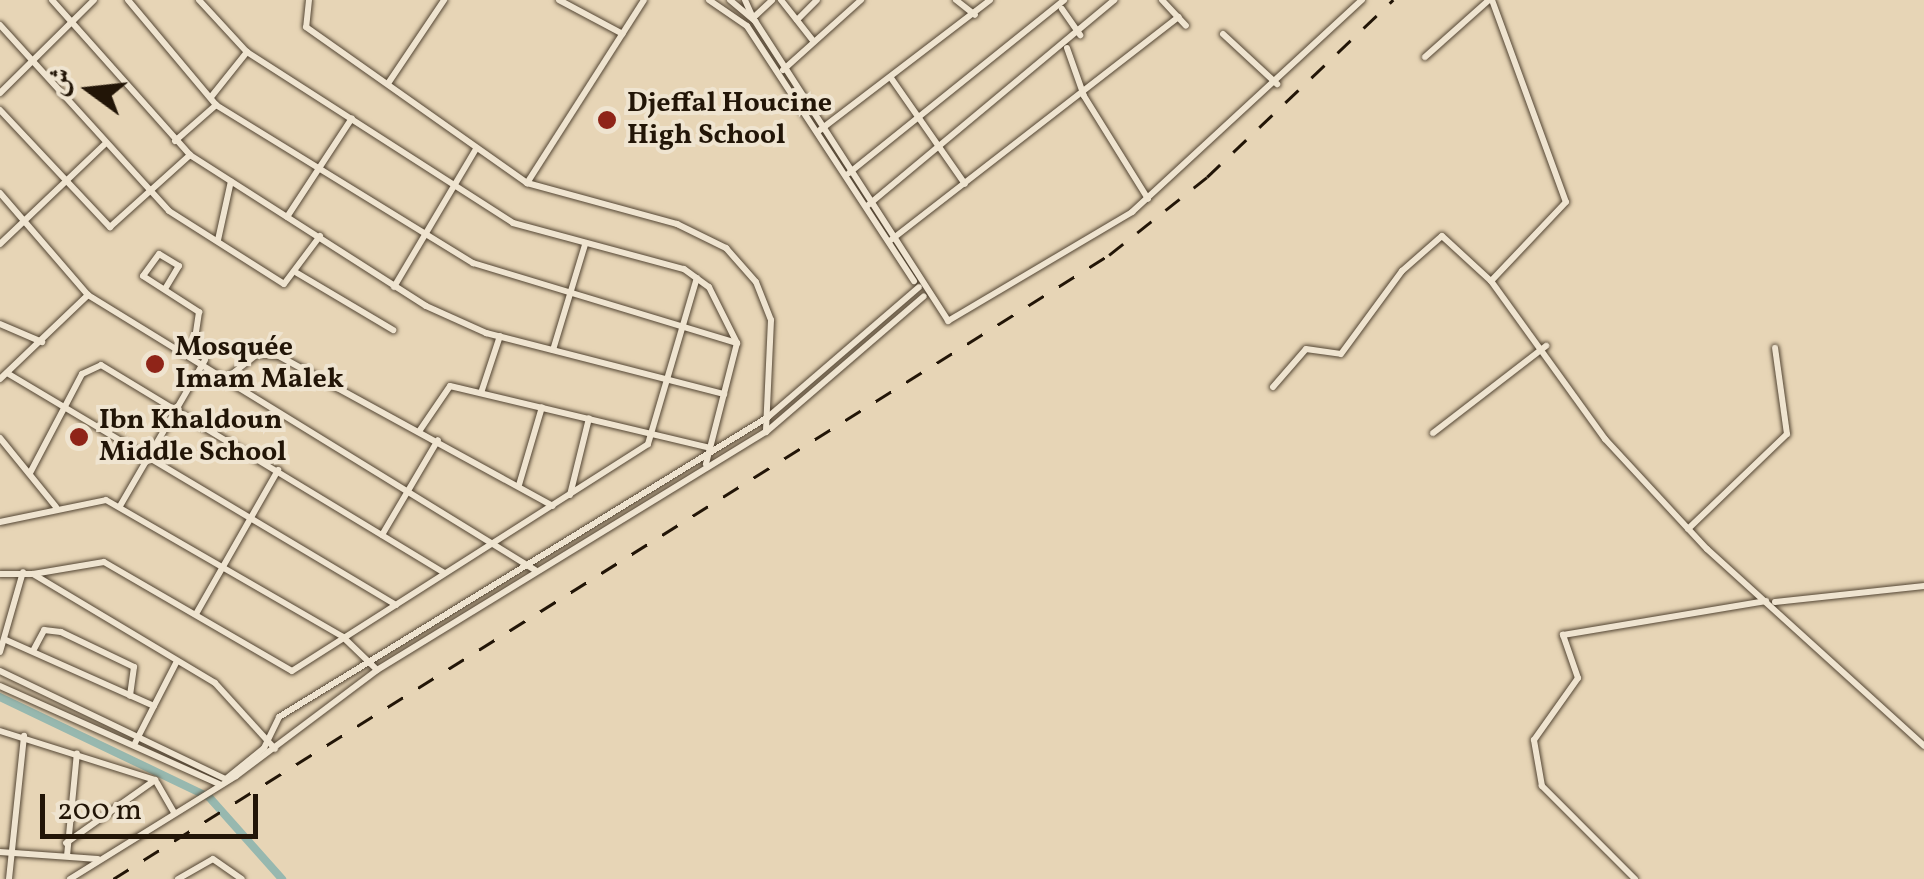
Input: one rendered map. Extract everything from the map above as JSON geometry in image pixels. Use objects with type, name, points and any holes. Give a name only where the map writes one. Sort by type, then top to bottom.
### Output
[{"type":"street","points":[[52,0],[190,156],[394,286],[500,336],[724,394]]},
{"type":"street","points":[[0,93],[94,0]]},
{"type":"street","points":[[128,0],[214,101],[318,174],[423,234],[506,280],[737,343]]},
{"type":"street","points":[[199,0],[247,52],[513,223],[527,220],[585,245],[698,278],[729,314],[737,343],[706,449],[706,464]]},
{"type":"street","points":[[308,0],[304,24],[527,183],[677,224],[726,248],[756,282],[771,320],[766,432]]},
{"type":"street","points":[[389,82],[444,0]]},
{"type":"street","points":[[559,0],[622,34]]},
{"type":"street","points":[[527,183],[644,0]]},
{"type":"street","points":[[708,0],[747,26],[917,284]]},
{"type":"street","points":[[730,0],[753,18]]},
{"type":"street","points":[[744,0],[783,70],[924,296],[950,321],[1148,199],[1277,84],[1362,0]]},
{"type":"street","points":[[753,18],[772,0]]},
{"type":"street","points":[[781,0],[814,42]]},
{"type":"street","points":[[797,20],[817,0]]},
{"type":"street","points":[[783,70],[861,0]]},
{"type":"street","points":[[956,0],[976,15]]},
{"type":"street","points":[[820,130],[976,15],[990,0]]},
{"type":"street","points":[[867,206],[1066,48],[1114,0]]},
{"type":"street","points":[[1162,0],[1186,26]]},
{"type":"street","points":[[1424,57],[1490,0],[1566,202],[1491,282]]},
{"type":"street","points":[[850,173],[1063,4],[1080,35]]},
{"type":"street","points":[[891,240],[1084,96],[1179,17]]},
{"type":"street","points":[[0,25],[104,144],[154,193],[280,283],[297,273],[320,236]]},
{"type":"street","points":[[1224,34],[1277,84]]},
{"type":"street","points":[[1066,48],[1084,96],[1148,199]]},
{"type":"street","points":[[175,141],[214,101],[247,52]]},
{"type":"street","points":[[891,78],[937,154],[965,184]]},
{"type":"street","points":[[0,110],[110,227],[154,193],[190,156]]},
{"type":"street","points":[[288,217],[352,118]]},
{"type":"street","points":[[0,244],[104,144]]},
{"type":"street","points":[[394,286],[476,150]]},
{"type":"street","points":[[218,240],[231,181]]},
{"type":"street","points":[[0,193],[88,295],[193,352],[409,490],[500,541],[534,570]]},
{"type":"street","points":[[1272,387],[1306,349],[1341,354],[1402,271],[1442,236],[1491,282],[1546,346],[1605,439],[1688,528],[1924,746]]},
{"type":"street","points":[[553,350],[572,298],[585,245]]},
{"type":"street","points":[[165,289],[179,266],[159,254],[143,276],[199,312],[193,352]]},
{"type":"street","points":[[297,273],[393,330]]},
{"type":"street","points":[[33,574],[94,558],[288,671],[570,497],[655,437],[698,278]]},
{"type":"street","points":[[219,784],[267,740],[279,717],[706,449],[768,418],[917,284]]},
{"type":"street","points":[[88,295],[4,376],[67,406],[396,605]]},
{"type":"street","points":[[70,879],[274,748],[376,670],[706,464],[766,432],[924,296]]},
{"type":"street","points":[[0,324],[42,342]]},
{"type":"street","points":[[481,394],[500,336]]},
{"type":"street","points":[[1434,433],[1546,346]]},
{"type":"street","points":[[1688,528],[1786,434],[1775,348]]},
{"type":"street","points":[[228,377],[257,354],[273,354],[420,430],[553,506]]},
{"type":"street","points":[[120,506],[205,360]]},
{"type":"street","points":[[30,473],[94,364],[278,470],[444,573]]},
{"type":"street","points":[[420,430],[448,386],[706,449]]},
{"type":"street","points":[[519,485],[542,407]]},
{"type":"street","points":[[570,497],[589,418]]},
{"type":"street","points":[[0,438],[56,507]]},
{"type":"street","points":[[382,535],[438,440]]},
{"type":"street","points":[[196,614],[278,470]]},
{"type":"street","points":[[2,520],[56,507],[120,506],[220,570],[343,637],[376,670]]},
{"type":"street","points":[[1,572],[33,574],[233,695],[274,748]]},
{"type":"street","points":[[0,652],[22,572]]},
{"type":"street","points":[[1635,879],[1542,786],[1534,740],[1578,678],[1563,636],[1770,602],[1924,586]]},
{"type":"street","points":[[32,651],[44,630],[61,632],[134,667],[130,696]]},
{"type":"street","points":[[6,640],[154,706]]},
{"type":"street","points":[[134,745],[178,661]]},
{"type":"street","points":[[0,671],[138,736],[219,784]]},
{"type":"street","points":[[0,686],[219,784]]},
{"type":"street","points":[[0,731],[77,753],[156,782],[174,813]]},
{"type":"street","points":[[9,879],[24,736]]},
{"type":"street","points":[[67,856],[77,753]]},
{"type":"street","points":[[66,842],[156,782]]},
{"type":"street","points":[[0,852],[101,859]]},
{"type":"street","points":[[178,879],[213,859],[242,879]]},
{"type":"waterway","points":[[0,697],[209,797],[282,879]]},
{"type":"railway","points":[[113,879],[1109,255],[1207,177],[1393,0]]},
{"type":"place","name":"Djeffal Houcine High School","points":[[607,120]]},
{"type":"place","name":"Mosquée Imam Malek","points":[[155,364]]},
{"type":"place","name":"Ibn Khaldoun Middle School","points":[[79,437]]}]
